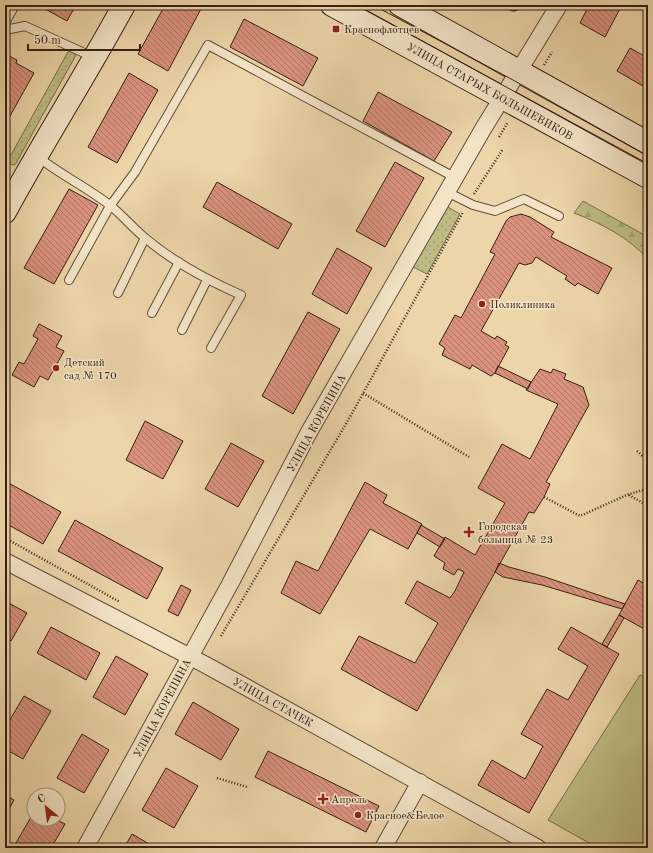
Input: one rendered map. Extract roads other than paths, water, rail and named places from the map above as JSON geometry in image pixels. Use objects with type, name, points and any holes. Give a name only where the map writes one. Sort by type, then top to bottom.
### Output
[{"type":"main road","points":[[5,212],[35,156],[95,58],[124,5]]},
{"type":"main road","name":"УЛИЦА СТАРЫХ БОЛЬШЕВИКОВ","points":[[332,5],[648,143]]},
{"type":"main road","name":"УЛИЦА СТАРЫХ БОЛЬШЕВИКОВ","points":[[400,5],[648,177]]},
{"type":"street","name":"УЛИЦА КОРЕПИНА","points":[[86,848],[230,584],[309,432],[452,185],[559,5]]},
{"type":"street","name":"УЛИЦА СТАЧЕК","points":[[5,561],[189,657],[420,782],[538,848]]},
{"type":"street","points":[[383,848],[420,782]]},
{"type":"lane","points":[[5,22],[15,5]]},
{"type":"lane","points":[[5,30],[25,26],[95,58]]},
{"type":"lane","points":[[69,280],[110,206],[135,172],[208,45],[452,185],[468,202],[495,210],[524,199],[559,216]]},
{"type":"lane","points":[[35,156],[110,206],[145,238],[179,262],[207,280],[241,295],[211,348]]},
{"type":"lane","points":[[118,293],[145,238]]},
{"type":"lane","points":[[152,313],[179,262]]},
{"type":"lane","points":[[182,330],[207,280]]},
{"type":"tram line","points":[[357,5],[648,165]]},
{"type":"tram line","points":[[373,5],[513,80],[648,156]]},
{"type":"place","name":"Краснофлотцев","points":[[336,29]]},
{"type":"place","name":"Поликлиника","points":[[482,304]]},
{"type":"place","name":"Детский сад № 170","points":[[56,368]]},
{"type":"place","name":"Городская больница № 23","points":[[469,532]]},
{"type":"place","name":"Апрель","points":[[323,799]]},
{"type":"place","name":"Красное&Белое","points":[[358,815]]}]
